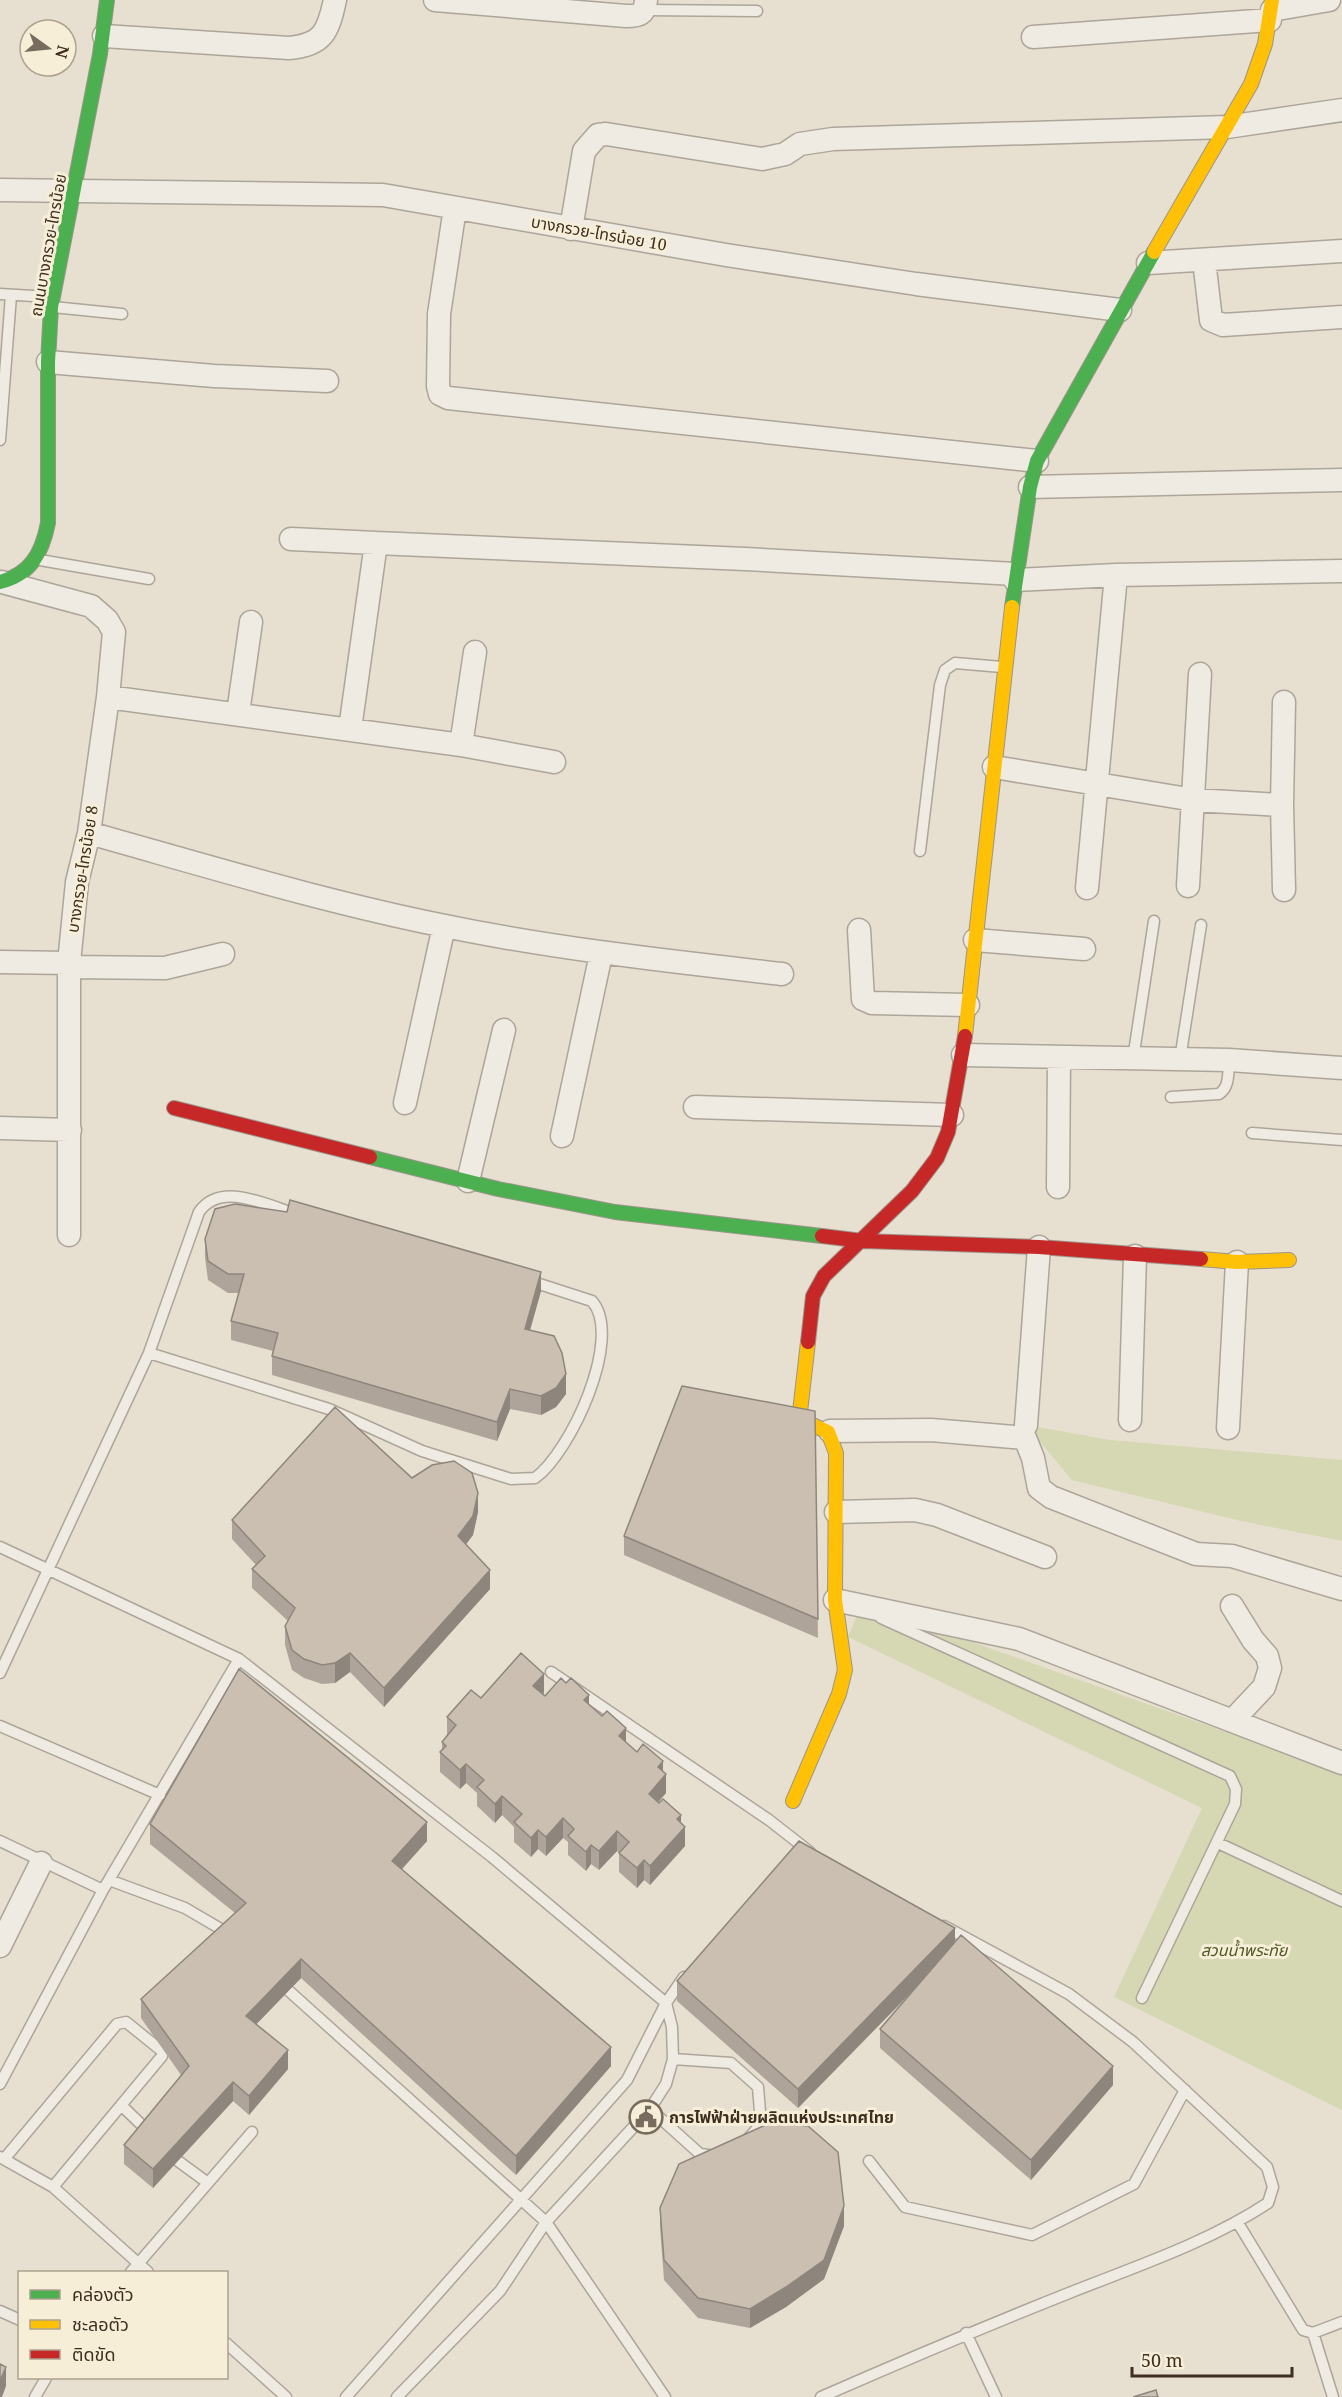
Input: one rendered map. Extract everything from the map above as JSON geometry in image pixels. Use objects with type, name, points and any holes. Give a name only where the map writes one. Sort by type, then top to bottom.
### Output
[{"type":"street","name":"ถนนบางกรวย-ไทรน้อย","points":[[38,560],[47,533],[50,510],[48,362],[52,302],[104,36],[107,0]]},
{"type":"street","points":[[104,36],[289,48],[309,46],[317,41],[328,25],[335,0]]},
{"type":"street","points":[[435,0],[626,16],[639,16],[645,5]]},
{"type":"street","points":[[1033,37],[1271,10],[1329,0]]},
{"type":"street","points":[[1271,10],[1260,62],[1227,127],[1120,310],[1037,461],[1030,487],[1015,577],[963,1054],[952,1115],[937,1158],[912,1191],[863,1241],[824,1276],[813,1296],[800,1412],[801,1417],[807,1422],[830,1431],[931,1430],[1025,1438],[1033,1458],[1039,1488],[1051,1497],[1196,1554],[1232,1556],[1342,1589]]},
{"type":"street","points":[[572,229],[584,151],[598,135],[606,134],[762,159],[785,153],[800,144],[833,139],[1227,127],[1342,110]]},
{"type":"street","name":"บางกรวย-ไทรน้อย 10","points":[[0,190],[383,195],[572,229],[894,281],[1120,310]]},
{"type":"street","points":[[455,208],[439,314],[438,386],[440,394],[448,398],[1037,461]]},
{"type":"street","points":[[1148,263],[1342,251]]},
{"type":"street","points":[[1204,260],[1211,320],[1216,323],[1223,325],[1342,317]]},
{"type":"street","points":[[48,362],[214,376],[327,381]]},
{"type":"street","points":[[1030,487],[1342,480]]},
{"type":"street","points":[[291,539],[733,558],[1015,577],[1342,571]]},
{"type":"street","points":[[350,729],[376,543]]},
{"type":"street","points":[[1,582],[22,575],[38,560]]},
{"type":"street","points":[[1087,888],[1116,575]]},
{"type":"street","name":"บางกรวย-ไทรน้อย 8","points":[[1,582],[91,606],[107,620],[114,632],[108,696],[89,833],[77,882],[69,965],[69,1234]]},
{"type":"street","points":[[238,712],[251,622]]},
{"type":"street","points":[[461,745],[475,652]]},
{"type":"street","points":[[1188,886],[1200,674]]},
{"type":"street","points":[[108,696],[238,712],[461,745],[554,762]]},
{"type":"street","points":[[1284,702],[1282,805],[1284,890]]},
{"type":"street","points":[[994,767],[1194,800],[1282,805]]},
{"type":"street","points":[[89,833],[328,900],[444,926],[601,954],[782,974]]},
{"type":"street","points":[[405,1104],[444,926]]},
{"type":"street","points":[[859,930],[862,999],[872,1003],[968,1005]]},
{"type":"street","points":[[975,940],[1084,950]]},
{"type":"street","points":[[0,962],[165,968],[224,954]]},
{"type":"street","points":[[562,1136],[601,954]]},
{"type":"street","points":[[468,1181],[504,1030]]},
{"type":"street","points":[[963,1054],[1229,1060],[1342,1068]]},
{"type":"street","points":[[1058,1186],[1059,1057]]},
{"type":"street","points":[[695,1107],[952,1115]]},
{"type":"street","points":[[174,1108],[468,1181],[615,1212],[863,1241],[1039,1247],[1237,1262],[1289,1260]]},
{"type":"street","points":[[0,1128],[70,1130]]},
{"type":"street","points":[[1026,1425],[1039,1247]]},
{"type":"street","points":[[1130,1420],[1135,1256]]},
{"type":"street","points":[[1228,1428],[1237,1262]]},
{"type":"street","points":[[793,1801],[839,1694],[845,1670],[844,1601],[836,1512],[836,1453],[830,1431]]},
{"type":"street","points":[[836,1512],[915,1510],[937,1515],[1045,1557]]},
{"type":"street","points":[[844,1601],[1019,1639],[1342,1763]]},
{"type":"street","points":[[1232,1606],[1253,1640],[1267,1656],[1270,1668],[1264,1687],[1232,1720]]},
{"type":"street","points":[[0,1946],[41,1863]]},
{"type":"lane","points":[[645,5],[757,11]]},
{"type":"lane","points":[[0,440],[5,295],[122,314]]},
{"type":"lane","points":[[38,560],[149,579]]},
{"type":"lane","points":[[920,851],[940,685],[945,670],[955,663],[1005,667]]},
{"type":"lane","points":[[1133,1059],[1154,921]]},
{"type":"lane","points":[[1180,1059],[1200,925]]},
{"type":"lane","points":[[1171,1096],[1219,1094],[1227,1085],[1229,1060]]},
{"type":"lane","points":[[1252,1133],[1342,1140]]},
{"type":"lane","points":[[0,1673],[149,1353],[194,1221],[203,1206],[224,1194],[311,1218]]},
{"type":"lane","points":[[149,1353],[329,1409],[422,1451],[512,1479],[535,1478],[557,1456],[590,1390],[598,1363],[602,1317],[598,1308],[584,1297],[516,1277]]},
{"type":"lane","points":[[0,1547],[239,1659],[492,1857],[666,2003],[672,2027],[673,2059],[666,2084],[650,2109],[546,2222],[500,2291],[397,2397]]},
{"type":"lane","points":[[844,1601],[1230,1776],[1236,1789],[1235,1804],[1142,1998]]},
{"type":"lane","points":[[0,2084],[103,1890],[239,1659]]},
{"type":"lane","points":[[551,1672],[769,1820],[800,1850],[818,1858]]},
{"type":"lane","points":[[0,1726],[160,1796]]},
{"type":"lane","points":[[0,1841],[41,1863],[103,1890]]},
{"type":"lane","points":[[1218,1843],[1342,1901]]},
{"type":"lane","points":[[109,1880],[185,1908],[231,1936]]},
{"type":"lane","points":[[821,2397],[966,2333],[1188,2246],[1238,2223],[1268,2203],[1273,2187],[1267,2167],[1133,2042],[1069,1994],[933,1921]]},
{"type":"lane","points":[[346,2397],[627,2080],[666,2003],[688,1971]]},
{"type":"lane","points":[[289,1991],[546,2222],[665,2397]]},
{"type":"lane","points":[[53,2187],[162,2054],[162,2051],[125,2021],[117,2024],[2,2157],[53,2187],[135,2268],[252,2132]]},
{"type":"lane","points":[[650,2109],[700,2154],[716,2156],[732,2152],[761,2124],[758,2087],[731,2063],[673,2059]]},
{"type":"lane","points":[[869,2161],[905,2207],[1032,2235],[1134,2184],[1185,2090]]},
{"type":"lane","points":[[121,2105],[150,2133]]},
{"type":"lane","points":[[178,2161],[208,2183]]},
{"type":"lane","points":[[1238,2223],[1304,2330],[1313,2333],[1342,2322]]},
{"type":"lane","points":[[0,2311],[18,2319]]},
{"type":"lane","points":[[966,2333],[996,2397]]},
{"type":"lane","points":[[1313,2333],[1332,2397]]},
{"type":"lane","points":[[228,2345],[286,2397]]},
{"type":"lane","points":[[35,2397],[44,2379]]},
{"type":"green space","points":[[1026,1425],[1110,1440],[1342,1460],[1342,1541],[1241,1521],[1072,1480]]},
{"type":"green space","name":"สวนน้ำพระทัย","points":[[862,1603],[1342,1773],[1342,2110],[1114,1997],[1202,1808],[848,1637]]},
{"type":"building","points":[[290,1200],[541,1272],[525,1329],[554,1336],[562,1353],[566,1374],[556,1388],[541,1396],[510,1389],[497,1422],[272,1356],[278,1333],[231,1321],[244,1274],[228,1274],[208,1261],[205,1239],[215,1209],[235,1204],[287,1212]]},
{"type":"building","points":[[682,1386],[815,1411],[818,1619],[624,1536]]},
{"type":"building","points":[[335,1407],[412,1478],[432,1465],[454,1461],[472,1473],[478,1493],[473,1516],[458,1536],[490,1570],[384,1688],[350,1653],[335,1663],[322,1665],[304,1659],[292,1650],[285,1626],[295,1608],[252,1569],[265,1556],[232,1520]]},
{"type":"building","points":[[521,1653],[544,1674],[533,1686],[545,1696],[561,1678],[566,1683],[571,1678],[589,1695],[584,1700],[602,1716],[607,1711],[626,1728],[619,1736],[637,1752],[643,1744],[663,1761],[658,1767],[666,1774],[649,1794],[659,1803],[663,1799],[681,1815],[677,1819],[685,1827],[650,1866],[644,1860],[637,1868],[619,1853],[629,1842],[617,1831],[599,1851],[591,1845],[586,1852],[568,1836],[574,1829],[563,1818],[546,1837],[538,1830],[531,1838],[514,1822],[522,1814],[502,1796],[495,1804],[477,1787],[484,1780],[466,1764],[460,1770],[440,1752],[446,1746],[442,1742],[456,1725],[447,1717],[471,1690],[481,1698]]},
{"type":"building","points":[[239,1669],[427,1822],[392,1861],[611,2047],[516,2156],[301,1959],[246,2016],[288,2050],[249,2096],[233,2082],[153,2169],[124,2145],[189,2066],[141,1999],[246,1903],[150,1824]]},
{"type":"building","points":[[799,1841],[955,1928],[798,2089],[677,1981]]},
{"type":"building","points":[[961,1935],[1113,2066],[1031,2160],[880,2029]]},
{"type":"building","points":[[772,2122],[808,2126],[838,2152],[844,2206],[824,2260],[750,2309],[698,2298],[664,2260],[660,2208],[679,2164]]},
{"type":"building","points":[[0,2364],[6,2367],[0,2381]]},
{"type":"building","points":[[1156,2390],[1158,2397],[1133,2397]]},
{"type":"traffic: fast","points":[[0,582],[20,574],[33,561],[42,544],[48,523],[48,362],[51,307],[100,54],[107,0]]},
{"type":"traffic: fast","points":[[1012,607],[1030,487],[1037,461],[1154,252]]},
{"type":"traffic: fast","points":[[370,1157],[498,1189],[615,1212],[822,1236]]},
{"type":"traffic: slow","points":[[1154,252],[1251,84],[1265,44],[1272,0]]},
{"type":"traffic: slow","points":[[965,1036],[1012,607]]},
{"type":"traffic: slow","points":[[1201,1259],[1237,1262],[1289,1260]]},
{"type":"traffic: slow","points":[[793,1801],[839,1694],[845,1670],[835,1600],[836,1453],[828,1432],[806,1422],[800,1412],[808,1342]]},
{"type":"traffic: jam","points":[[808,1342],[813,1296],[824,1276],[912,1191],[937,1158],[948,1132],[965,1036]]},
{"type":"traffic: jam","points":[[174,1108],[370,1157]]},
{"type":"traffic: jam","points":[[822,1236],[863,1241],[1039,1247],[1201,1259]]},
{"type":"place","name":"การไฟฟ้าฝ่ายผลิตแห่งประเทศไทย","points":[[646,2117]]}]
